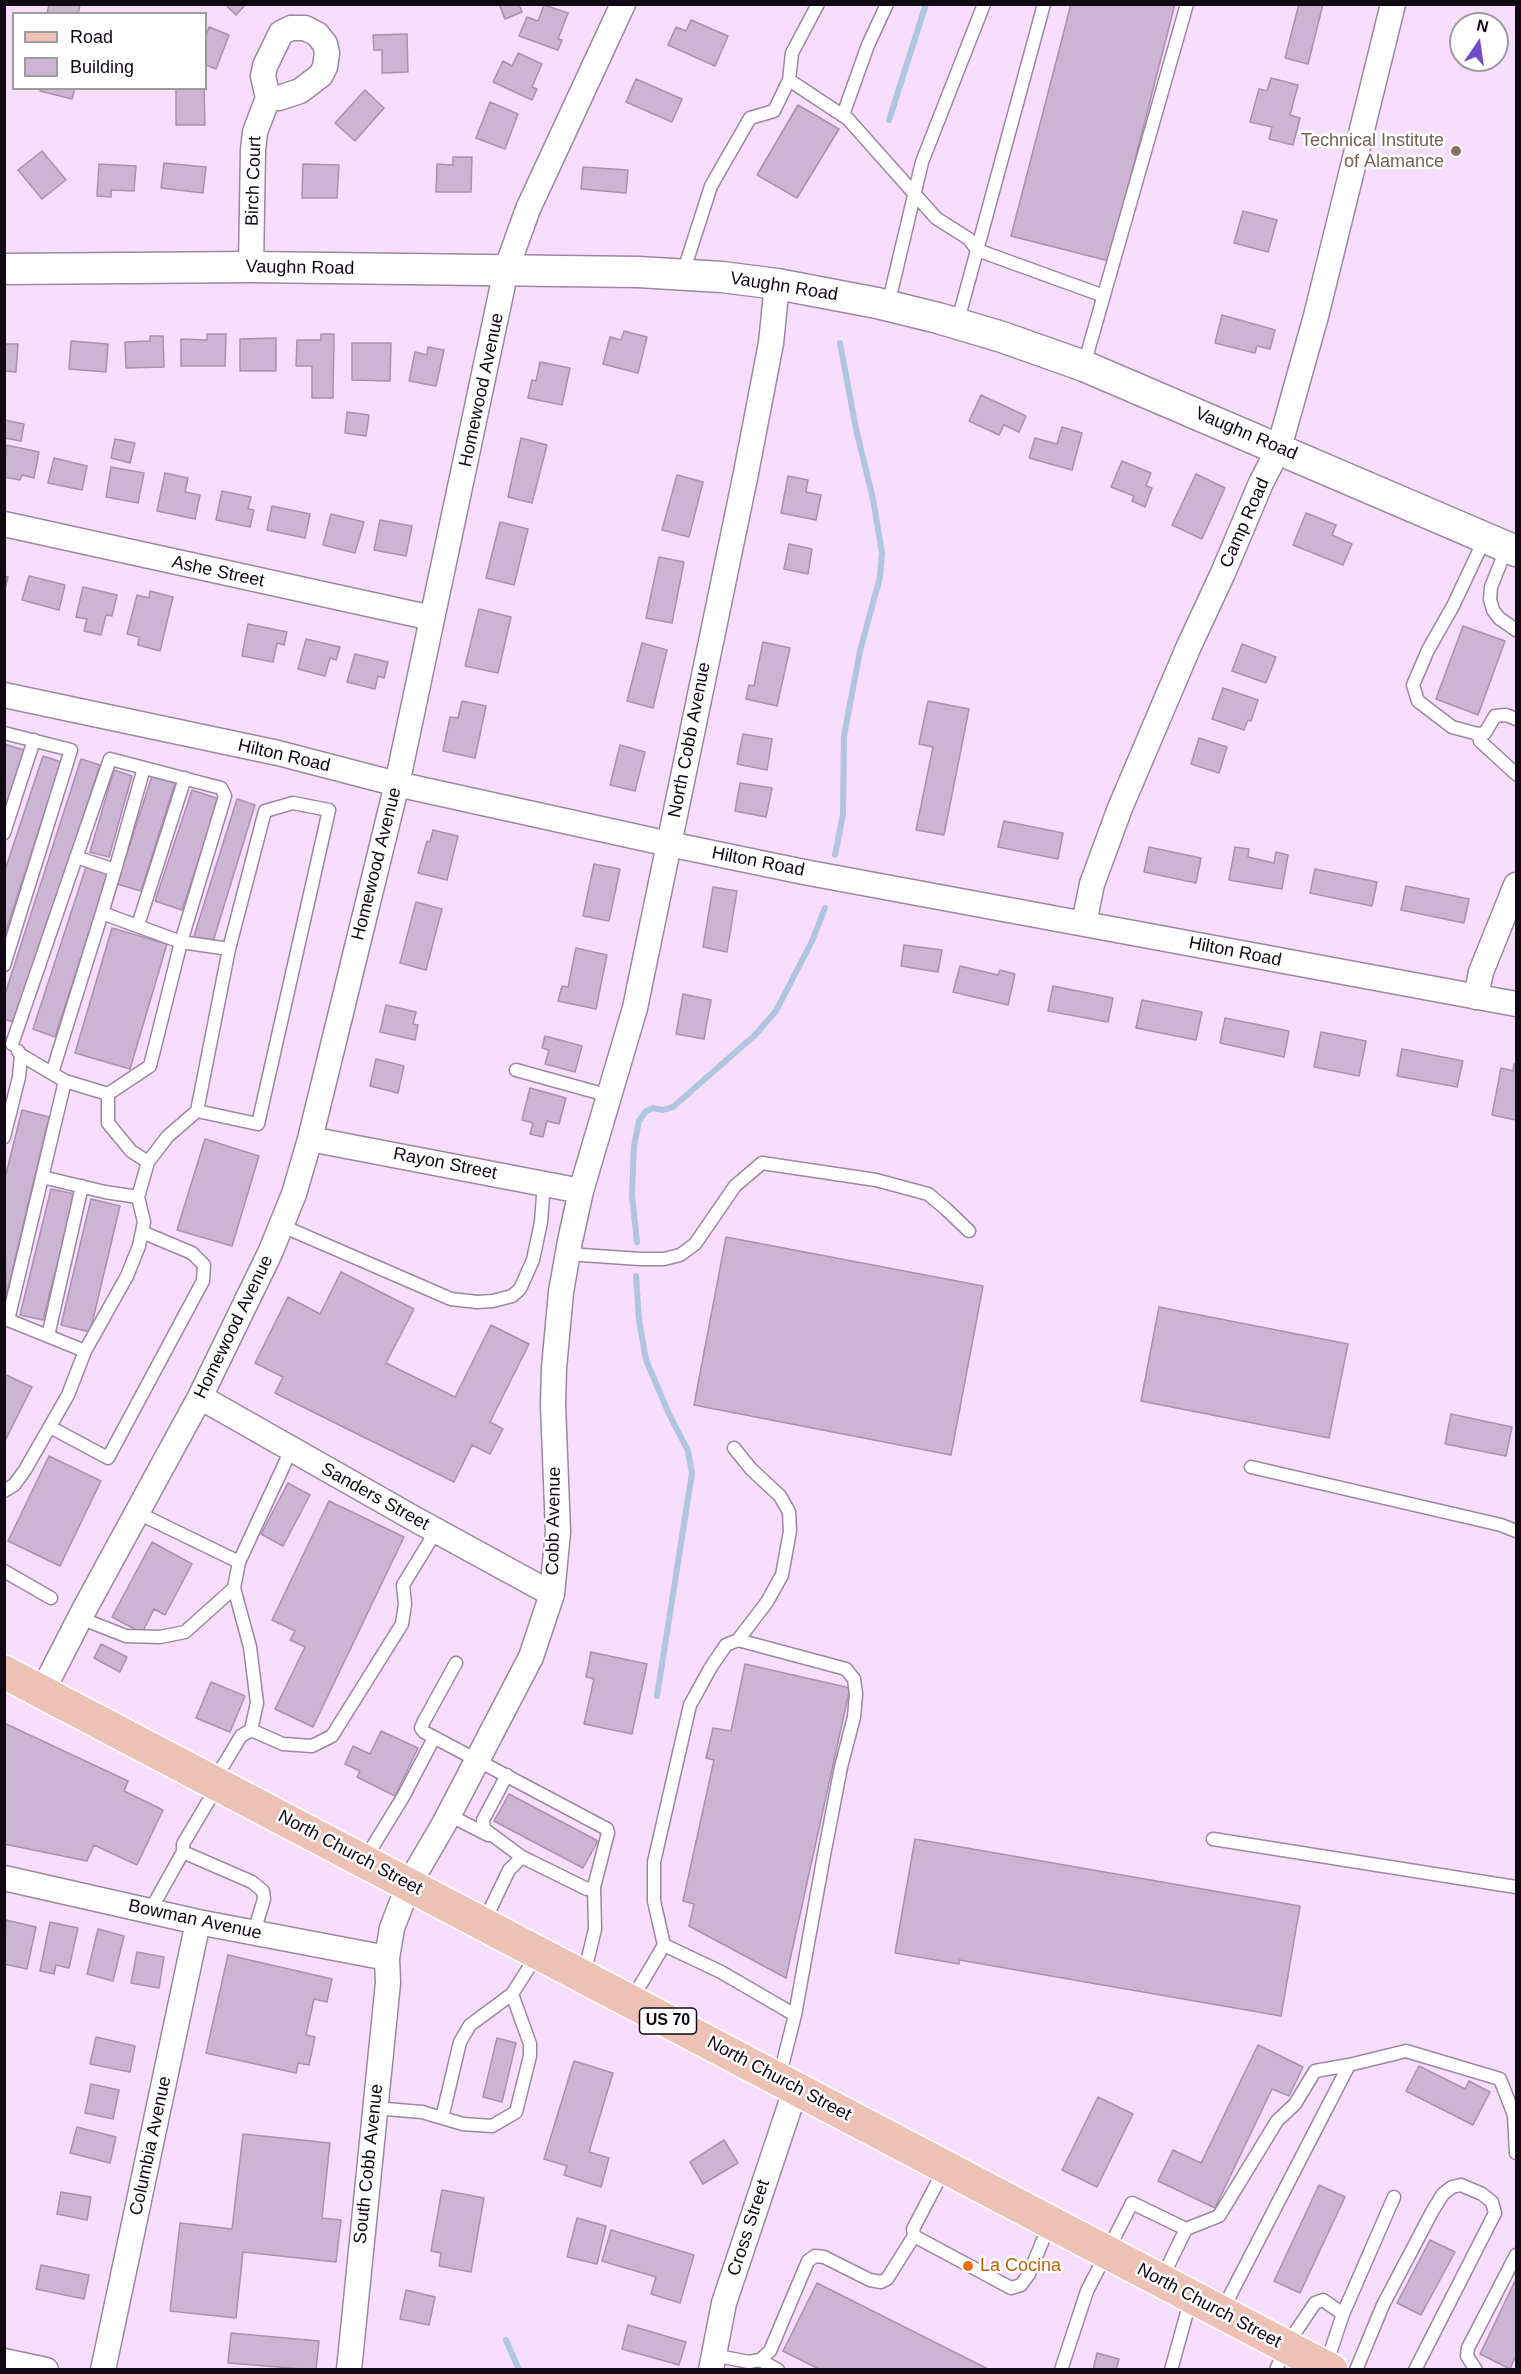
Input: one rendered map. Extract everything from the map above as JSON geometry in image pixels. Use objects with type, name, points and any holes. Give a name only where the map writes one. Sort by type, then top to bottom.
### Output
[{"type":"main road","name":"North Church Street","points":[[4,1672],[1221,2312],[1281,2358],[1338,2369]]},
{"type":"street","name":"Homewood Avenue","points":[[42,1692],[200,1397],[270,1253],[294,1194],[310,1139],[397,784],[506,270],[528,209],[623,4]]},
{"type":"street","name":"Camp Road","points":[[1084,923],[1092,884],[1120,808],[1188,646],[1279,448],[1316,316],[1394,4]]},
{"type":"street","name":"Birch Court","points":[[252,267],[253,150],[255,132],[268,98]]},
{"type":"street","name":"Vaughn Road","points":[[4,269],[252,267],[506,270],[683,274],[777,284],[888,305],[957,324],[1084,366],[1503,546]]},
{"type":"street","name":"North Cobb Avenue","points":[[581,1191],[635,1008],[771,343],[777,284]]},
{"type":"street","name":"Ashe Street","points":[[4,524],[432,618]]},
{"type":"street","name":"Hilton Road","points":[[4,695],[278,753],[397,784],[669,844],[827,876],[1516,1004]]},
{"type":"street","points":[[1476,997],[1481,972],[1516,885]]},
{"type":"street","name":"Rayon Street","points":[[310,1139],[581,1191]]},
{"type":"street","name":"Cobb Avenue","points":[[387,1958],[392,1928],[409,1884],[449,1815],[531,1657],[552,1594],[558,1532],[553,1405],[554,1368],[561,1292],[581,1191]]},
{"type":"street","name":"Sanders Street","points":[[200,1397],[291,1450],[552,1594]]},
{"type":"street","name":"Bowman Avenue","points":[[4,1878],[198,1922],[387,1958]]},
{"type":"street","name":"Columbia Avenue","points":[[103,2370],[198,1922]]},
{"type":"street","name":"South Cobb Avenue","points":[[349,2370],[388,1983],[387,1958]]},
{"type":"street","name":"Cross Street","points":[[712,2362],[724,2303],[787,2084]]},
{"type":"street","points":[[4,2361],[46,2370]]},
{"type":"lane","points":[[683,274],[711,186],[750,118],[774,111],[789,80],[792,53],[818,4]]},
{"type":"lane","points":[[843,115],[868,45],[887,4]]},
{"type":"lane","points":[[888,305],[922,162],[984,4]]},
{"type":"lane","points":[[957,324],[1044,4]]},
{"type":"lane","points":[[1084,366],[1187,4]]},
{"type":"lane","points":[[789,80],[843,115],[936,218],[969,239],[976,250],[1104,296]]},
{"type":"lane","points":[[1503,546],[1491,587],[1490,599],[1493,610],[1499,618],[1516,630]]},
{"type":"lane","points":[[1503,546],[1453,606],[1428,650],[1413,685],[1418,701],[1452,727],[1478,734],[1485,733],[1495,716],[1506,715],[1516,719]]},
{"type":"lane","points":[[4,733],[71,750],[4,964]]},
{"type":"lane","points":[[1478,734],[1485,746],[1516,774]]},
{"type":"lane","points":[[4,832],[34,740]]},
{"type":"lane","points":[[110,759],[221,788],[225,796],[181,942],[150,1066],[108,1094],[65,1081],[21,1055],[8,1043],[110,759]]},
{"type":"lane","points":[[52,1073],[144,768]]},
{"type":"lane","points":[[138,925],[185,778]]},
{"type":"lane","points":[[4,1491],[14,1485],[50,1427],[68,1395],[85,1351],[127,1276],[144,1222],[138,1197],[148,1162],[168,1136],[197,1111],[230,949],[265,811],[293,803],[329,810],[258,1124],[197,1111]]},
{"type":"lane","points":[[76,857],[115,870]]},
{"type":"lane","points":[[102,913],[181,942],[230,949]]},
{"type":"lane","points":[[4,1137],[19,1077],[21,1055]]},
{"type":"lane","points":[[516,1070],[610,1096]]},
{"type":"lane","points":[[65,1081],[7,1319],[85,1351]]},
{"type":"lane","points":[[108,1094],[108,1123],[131,1151],[148,1162]]},
{"type":"lane","points":[[567,1254],[640,1259],[664,1259],[680,1255],[695,1244],[735,1186],[762,1163],[876,1180],[928,1194],[969,1232]]},
{"type":"lane","points":[[42,1177],[138,1197]]},
{"type":"lane","points":[[280,1225],[451,1299],[493,1301],[512,1296],[520,1289],[533,1260],[541,1222],[544,1183]]},
{"type":"lane","points":[[48,1336],[82,1186]]},
{"type":"lane","points":[[50,1427],[108,1458],[203,1281],[204,1265],[192,1253],[142,1232]]},
{"type":"lane","points":[[631,2001],[664,1945],[654,1901],[654,1862],[690,1705],[726,1645],[738,1640],[767,1602],[782,1575],[790,1531],[789,1512],[780,1496],[751,1469],[734,1448]]},
{"type":"lane","points":[[150,1911],[183,1852],[183,1844],[241,1736],[250,1730],[257,1703],[252,1659],[234,1588],[239,1562],[291,1450]]},
{"type":"lane","points":[[1251,1467],[1502,1525],[1516,1532]]},
{"type":"lane","points":[[138,1513],[239,1562]]},
{"type":"lane","points":[[250,1730],[283,1744],[312,1746],[332,1736],[402,1624],[405,1604],[404,1586],[436,1531]]},
{"type":"lane","points":[[4,1571],[51,1598]]},
{"type":"lane","points":[[80,1618],[126,1636],[160,1637],[185,1632],[234,1588]]},
{"type":"lane","points":[[738,1640],[846,1669],[854,1679],[856,1694],[854,1717],[830,1822],[795,2015],[787,2084]]},
{"type":"lane","points":[[456,1663],[421,1728],[607,1829],[608,1833],[594,1887],[594,1929],[583,1976]]},
{"type":"lane","points":[[364,1860],[403,1797],[434,1737]]},
{"type":"lane","points":[[492,1837],[482,1825],[507,1775]]},
{"type":"lane","points":[[449,1815],[492,1837],[522,1857],[587,1890],[594,1887]]},
{"type":"lane","points":[[1213,1839],[1516,1887]]},
{"type":"lane","points":[[183,1852],[252,1882],[263,1891],[264,1899],[254,1932]]},
{"type":"lane","points":[[483,1923],[509,1870],[522,1857]]},
{"type":"lane","points":[[664,1945],[721,1972],[795,2015]]},
{"type":"lane","points":[[442,2118],[460,2042],[470,2025],[513,1994],[538,1952]]},
{"type":"lane","points":[[374,2108],[422,2112],[463,2124],[492,2127],[516,2112],[530,2056],[530,2044],[513,1994]]},
{"type":"lane","points":[[1161,2280],[1186,2229],[1219,2216],[1277,2121],[1295,2104],[1316,2071],[1406,2051],[1500,2079],[1514,2115],[1516,2153]]},
{"type":"lane","points":[[1221,2312],[1349,2065]]},
{"type":"lane","points":[[760,2361],[770,2351],[808,2261],[815,2256],[824,2257],[870,2280],[881,2282],[887,2279],[914,2236],[914,2229],[945,2167]]},
{"type":"lane","points":[[1338,2369],[1383,2305],[1443,2194],[1452,2187],[1461,2185],[1482,2194],[1492,2202],[1495,2213],[1415,2370]]},
{"type":"lane","points":[[1338,2369],[1343,2313],[1394,2197]]},
{"type":"lane","points":[[1061,2370],[1087,2290],[1132,2203],[1186,2229]]},
{"type":"lane","points":[[914,2236],[1011,2288],[1021,2285],[1029,2274],[1050,2223]]},
{"type":"lane","points":[[1476,2370],[1467,2356],[1468,2348],[1516,2255]]},
{"type":"lane","points":[[1172,2369],[1192,2297]]},
{"type":"lane","points":[[1281,2358],[1315,2303],[1323,2300],[1343,2313]]},
{"type":"lane","points":[[712,2362],[760,2361],[778,2370]]},
{"type":"building","points":[[49,4],[80,5],[78,12],[47,12]]},
{"type":"building","points":[[225,4],[246,4],[236,15]]},
{"type":"building","points":[[499,4],[519,4],[522,12],[505,19]]},
{"type":"building","points":[[1071,4],[1175,4],[1109,261],[1011,236]]},
{"type":"building","points":[[1299,4],[1323,4],[1308,64],[1285,58]]},
{"type":"building","points":[[544,5],[568,13],[558,39],[562,40],[558,50],[519,36],[527,17],[538,21]]},
{"type":"building","points":[[691,20],[728,36],[715,66],[668,45],[676,27],[686,31]]},
{"type":"building","points":[[209,27],[229,35],[216,69],[207,65]]},
{"type":"building","points":[[407,34],[408,72],[382,73],[382,50],[374,50],[373,35]]},
{"type":"building","points":[[518,53],[542,64],[532,87],[537,89],[532,100],[493,82],[503,61],[512,66]]},
{"type":"building","points":[[1271,78],[1298,85],[1290,115],[1300,118],[1293,145],[1269,139],[1272,127],[1250,122],[1259,89],[1267,91]]},
{"type":"building","points":[[636,79],[682,99],[672,122],[626,102]]},
{"type":"building","points":[[40,90],[74,90],[72,99]]},
{"type":"building","points":[[176,90],[204,90],[205,125],[176,125]]},
{"type":"building","points":[[365,90],[384,108],[355,141],[335,123]]},
{"type":"building","points":[[490,102],[518,114],[505,149],[476,138]]},
{"type":"building","points":[[798,105],[839,129],[797,198],[757,175]]},
{"type":"building","points":[[42,151],[66,180],[42,199],[18,170]]},
{"type":"building","points":[[453,157],[472,157],[471,192],[436,192],[437,164],[453,165]]},
{"type":"building","points":[[164,163],[206,167],[203,193],[161,188]]},
{"type":"building","points":[[99,164],[136,166],[134,191],[111,190],[111,197],[97,196]]},
{"type":"building","points":[[303,164],[339,165],[337,198],[302,198]]},
{"type":"building","points":[[583,167],[628,170],[626,193],[581,189]]},
{"type":"building","points":[[1243,211],[1277,220],[1268,252],[1234,243]]},
{"type":"building","points":[[1222,315],[1275,330],[1270,349],[1257,346],[1255,353],[1215,343]]},
{"type":"building","points":[[624,331],[647,337],[638,373],[603,364],[610,337],[621,340]]},
{"type":"building","points":[[207,334],[226,334],[225,366],[181,366],[181,339],[207,340]]},
{"type":"building","points":[[321,334],[334,334],[333,398],[312,398],[312,366],[296,366],[297,340],[321,340]]},
{"type":"building","points":[[150,336],[163,336],[164,367],[126,368],[125,342],[150,341]]},
{"type":"building","points":[[276,338],[276,371],[240,371],[240,339]]},
{"type":"building","points":[[71,341],[108,344],[106,372],[69,369]]},
{"type":"building","points":[[352,343],[391,343],[390,381],[352,380]]},
{"type":"building","points":[[4,344],[18,344],[16,372],[4,371]]},
{"type":"building","points":[[428,347],[444,350],[436,386],[409,381],[415,352],[427,355]]},
{"type":"building","points":[[540,362],[570,368],[562,405],[528,398],[532,380],[536,381]]},
{"type":"building","points":[[981,395],[1026,416],[1019,432],[1004,425],[999,435],[969,421]]},
{"type":"building","points":[[347,412],[369,415],[366,436],[345,433]]},
{"type":"building","points":[[5,420],[24,424],[21,441],[4,438]]},
{"type":"building","points":[[1062,427],[1082,433],[1072,470],[1029,458],[1035,438],[1057,444]]},
{"type":"building","points":[[521,438],[547,445],[532,503],[508,497]]},
{"type":"building","points":[[115,439],[135,443],[130,463],[111,458]]},
{"type":"building","points":[[6,445],[39,452],[34,478],[22,475],[20,480],[4,477]]},
{"type":"building","points":[[54,458],[87,466],[82,490],[48,483]]},
{"type":"building","points":[[1122,461],[1151,473],[1146,486],[1152,488],[1145,507],[1132,501],[1134,496],[1111,487]]},
{"type":"building","points":[[111,467],[144,473],[138,503],[106,497]]},
{"type":"building","points":[[165,473],[188,478],[185,492],[200,495],[195,519],[157,511]]},
{"type":"building","points":[[1196,474],[1225,488],[1202,539],[1172,525]]},
{"type":"building","points":[[677,475],[703,482],[689,537],[662,530]]},
{"type":"building","points":[[788,476],[808,480],[806,492],[821,495],[816,520],[781,513]]},
{"type":"building","points":[[222,491],[251,497],[248,509],[254,510],[250,527],[216,520]]},
{"type":"building","points":[[272,506],[310,514],[305,538],[267,530]]},
{"type":"building","points":[[1306,513],[1336,525],[1332,535],[1352,544],[1343,565],[1293,545]]},
{"type":"building","points":[[331,514],[364,522],[355,553],[323,545]]},
{"type":"building","points":[[380,520],[412,526],[406,556],[374,550]]},
{"type":"building","points":[[500,522],[528,529],[514,585],[486,578]]},
{"type":"building","points":[[789,544],[812,549],[808,574],[784,569]]},
{"type":"building","points":[[659,557],[684,562],[672,623],[646,618]]},
{"type":"building","points":[[4,576],[8,577],[4,593]]},
{"type":"building","points":[[29,576],[65,585],[59,610],[22,600]]},
{"type":"building","points":[[83,587],[117,595],[112,616],[106,615],[101,635],[84,631],[87,619],[76,617]]},
{"type":"building","points":[[150,591],[173,597],[160,651],[138,645],[139,637],[127,634],[137,595],[149,598]]},
{"type":"building","points":[[479,609],[511,617],[498,673],[465,666]]},
{"type":"building","points":[[248,624],[287,632],[284,645],[277,643],[273,662],[242,656]]},
{"type":"building","points":[[1463,626],[1505,641],[1478,715],[1436,699]]},
{"type":"building","points":[[306,639],[340,647],[336,660],[330,658],[325,676],[298,669]]},
{"type":"building","points":[[763,642],[790,648],[777,706],[746,699],[749,685],[754,686]]},
{"type":"building","points":[[642,643],[667,650],[653,708],[627,701]]},
{"type":"building","points":[[1242,644],[1276,657],[1266,683],[1232,671]]},
{"type":"building","points":[[355,654],[388,662],[384,678],[378,676],[375,689],[347,682]]},
{"type":"building","points":[[1223,688],[1258,700],[1251,721],[1248,720],[1244,730],[1212,719]]},
{"type":"building","points":[[462,701],[486,706],[475,758],[443,751],[450,717],[458,718]]},
{"type":"building","points":[[928,701],[969,709],[944,835],[916,830],[933,747],[919,744]]},
{"type":"building","points":[[743,734],[772,739],[767,770],[737,764]]},
{"type":"building","points":[[1199,738],[1227,747],[1219,773],[1191,764]]},
{"type":"building","points":[[4,744],[24,750],[4,812]]},
{"type":"building","points":[[620,745],[645,752],[635,791],[610,785]]},
{"type":"building","points":[[43,756],[61,762],[4,937],[4,873]]},
{"type":"building","points":[[81,759],[100,765],[16,1023],[4,1019],[4,997]]},
{"type":"building","points":[[114,770],[132,776],[109,857],[90,852]]},
{"type":"building","points":[[152,776],[175,783],[141,891],[117,884]]},
{"type":"building","points":[[740,783],[772,788],[766,817],[735,811]]},
{"type":"building","points":[[192,790],[219,799],[182,910],[155,901]]},
{"type":"building","points":[[237,799],[255,805],[212,945],[193,939]]},
{"type":"building","points":[[1004,821],[1063,833],[1058,859],[998,847]]},
{"type":"building","points":[[433,830],[458,836],[447,880],[418,873],[427,841],[430,842]]},
{"type":"building","points":[[1149,847],[1201,858],[1196,883],[1144,872]]},
{"type":"building","points":[[1235,847],[1249,849],[1248,857],[1274,863],[1276,852],[1288,855],[1282,889],[1229,880]]},
{"type":"building","points":[[594,864],[620,869],[609,921],[583,916]]},
{"type":"building","points":[[86,867],[108,874],[55,1037],[33,1029]]},
{"type":"building","points":[[1315,869],[1377,882],[1372,906],[1310,893]]},
{"type":"building","points":[[1406,886],[1469,899],[1464,923],[1401,910]]},
{"type":"building","points":[[713,887],[737,891],[727,952],[703,947]]},
{"type":"building","points":[[416,902],[442,909],[426,970],[400,963]]},
{"type":"building","points":[[112,928],[167,944],[130,1069],[75,1053]]},
{"type":"building","points":[[904,945],[942,950],[938,972],[901,966]]},
{"type":"building","points":[[576,948],[607,955],[596,1009],[558,1001],[562,986],[568,987]]},
{"type":"building","points":[[960,966],[998,975],[1000,970],[1015,974],[1008,1005],[953,992]]},
{"type":"building","points":[[1053,986],[1113,998],[1108,1022],[1048,1011]]},
{"type":"building","points":[[683,994],[711,1000],[704,1039],[676,1034]]},
{"type":"building","points":[[1142,1000],[1202,1012],[1196,1040],[1136,1028]]},
{"type":"building","points":[[386,1005],[416,1012],[413,1024],[418,1025],[415,1040],[380,1032]]},
{"type":"building","points":[[1225,1018],[1289,1031],[1284,1057],[1220,1043]]},
{"type":"building","points":[[1321,1032],[1366,1041],[1359,1076],[1314,1067]]},
{"type":"building","points":[[545,1036],[582,1046],[575,1072],[545,1064],[549,1050],[542,1048]]},
{"type":"building","points":[[1402,1049],[1463,1061],[1457,1087],[1397,1076]]},
{"type":"building","points":[[376,1059],[404,1066],[398,1093],[370,1086]]},
{"type":"building","points":[[1514,1064],[1516,1064],[1516,1120],[1492,1115],[1501,1068],[1513,1071]]},
{"type":"building","points":[[530,1088],[566,1098],[559,1124],[547,1121],[543,1137],[530,1134],[533,1123],[522,1120]]},
{"type":"building","points":[[22,1110],[49,1117],[6,1297],[4,1182]]},
{"type":"building","points":[[205,1139],[259,1156],[232,1246],[177,1230]]},
{"type":"building","points":[[51,1189],[75,1194],[43,1320],[20,1315]]},
{"type":"building","points":[[91,1199],[120,1206],[90,1332],[61,1325]]},
{"type":"building","points":[[726,1237],[983,1286],[951,1455],[694,1405]]},
{"type":"building","points":[[341,1272],[414,1309],[386,1363],[455,1397],[491,1325],[529,1344],[490,1422],[503,1429],[490,1454],[472,1445],[454,1482],[275,1393],[283,1377],[255,1363],[288,1297],[320,1314]]},
{"type":"building","points":[[1159,1307],[1348,1344],[1329,1438],[1141,1401]]},
{"type":"building","points":[[4,1374],[32,1387],[4,1443]]},
{"type":"building","points":[[1451,1414],[1512,1427],[1506,1456],[1445,1444]]},
{"type":"building","points":[[49,1456],[101,1481],[60,1566],[8,1541]]},
{"type":"building","points":[[288,1483],[310,1495],[283,1546],[261,1534]]},
{"type":"building","points":[[329,1501],[404,1537],[313,1727],[275,1709],[305,1647],[290,1640],[295,1631],[272,1620]]},
{"type":"building","points":[[152,1542],[192,1564],[165,1615],[154,1609],[142,1633],[112,1617]]},
{"type":"building","points":[[101,1644],[127,1657],[120,1672],[94,1658]]},
{"type":"building","points":[[591,1652],[647,1664],[632,1734],[584,1724],[594,1679],[586,1677]]},
{"type":"building","points":[[745,1664],[850,1688],[786,1978],[689,1926],[694,1904],[683,1901],[714,1760],[706,1758],[713,1728],[731,1731]]},
{"type":"building","points":[[211,1682],[245,1696],[230,1732],[196,1718]]},
{"type":"building","points":[[4,1723],[128,1781],[124,1791],[163,1810],[137,1865],[94,1845],[87,1861],[4,1844]]},
{"type":"building","points":[[381,1731],[418,1748],[395,1796],[357,1777],[360,1771],[345,1764],[353,1746],[370,1754]]},
{"type":"building","points":[[509,1794],[598,1841],[583,1868],[494,1821]]},
{"type":"building","points":[[915,1839],[1300,1906],[1281,2016],[959,1960],[959,1964],[895,1953]]},
{"type":"building","points":[[6,1920],[36,1927],[27,1969],[4,1964]]},
{"type":"building","points":[[50,1922],[78,1928],[69,1968],[56,1965],[54,1974],[40,1971]]},
{"type":"building","points":[[98,1929],[124,1936],[113,1981],[87,1974]]},
{"type":"building","points":[[137,1952],[164,1957],[159,1988],[131,1983]]},
{"type":"building","points":[[228,1955],[332,1979],[327,2002],[314,1999],[306,2035],[315,2037],[309,2065],[298,2063],[296,2073],[206,2053]]},
{"type":"building","points":[[96,2037],[135,2046],[130,2072],[90,2064]]},
{"type":"building","points":[[497,2038],[516,2043],[502,2102],[483,2097]]},
{"type":"building","points":[[1258,2045],[1303,2067],[1289,2096],[1272,2089],[1215,2208],[1158,2181],[1173,2150],[1201,2163]]},
{"type":"building","points":[[574,2061],[613,2073],[589,2152],[609,2158],[601,2187],[564,2175],[567,2166],[544,2159]]},
{"type":"building","points":[[1419,2066],[1465,2089],[1469,2081],[1490,2092],[1473,2125],[1406,2091]]},
{"type":"building","points":[[91,2084],[119,2090],[113,2119],[85,2113]]},
{"type":"building","points":[[1098,2097],[1133,2114],[1097,2187],[1062,2170]]},
{"type":"building","points":[[77,2127],[116,2137],[110,2163],[70,2153]]},
{"type":"building","points":[[243,2134],[330,2143],[322,2218],[341,2220],[336,2262],[243,2252],[236,2318],[170,2311],[180,2223],[232,2229]]},
{"type":"building","points":[[724,2140],[738,2163],[703,2184],[690,2162]]},
{"type":"building","points":[[1319,2185],[1345,2197],[1300,2293],[1274,2281]]},
{"type":"building","points":[[442,2190],[484,2198],[471,2272],[439,2266],[441,2253],[431,2251]]},
{"type":"building","points":[[61,2192],[91,2197],[87,2220],[57,2214]]},
{"type":"building","points":[[577,2218],[606,2226],[597,2264],[567,2257]]},
{"type":"building","points":[[611,2230],[694,2255],[680,2303],[651,2294],[656,2277],[602,2261]]},
{"type":"building","points":[[1430,2240],[1455,2252],[1421,2315],[1397,2303]]},
{"type":"building","points":[[41,2265],[89,2275],[84,2299],[36,2289]]},
{"type":"building","points":[[1516,2279],[1516,2355],[1510,2369],[1480,2354]]},
{"type":"building","points":[[817,2283],[990,2370],[821,2370],[783,2351]]},
{"type":"building","points":[[406,2290],[435,2297],[429,2325],[400,2319]]},
{"type":"building","points":[[628,2325],[686,2342],[679,2365],[622,2349]]},
{"type":"building","points":[[231,2333],[319,2341],[316,2370],[228,2363]]},
{"type":"building","points":[[1097,2353],[1119,2359],[1116,2370],[1093,2370]]},
{"type":"waterway","points":[[889,120],[926,4]]},
{"type":"waterway","points":[[835,855],[843,814],[844,736],[860,651],[880,577],[882,553],[840,343]]},
{"type":"waterway","points":[[637,1242],[632,1195],[634,1146],[639,1121],[646,1111],[653,1108],[663,1110],[673,1107],[755,1035],[776,1011],[812,941],[825,908]]},
{"type":"waterway","points":[[636,1276],[639,1320],[646,1360],[688,1451],[692,1473],[657,1696]]},
{"type":"waterway","points":[[506,2340],[519,2370]]},
{"type":"place","name":"Technical Institute of Alamance","points":[[1456,151]]},
{"type":"place","name":"La Cocina","points":[[968,2266]]}]
